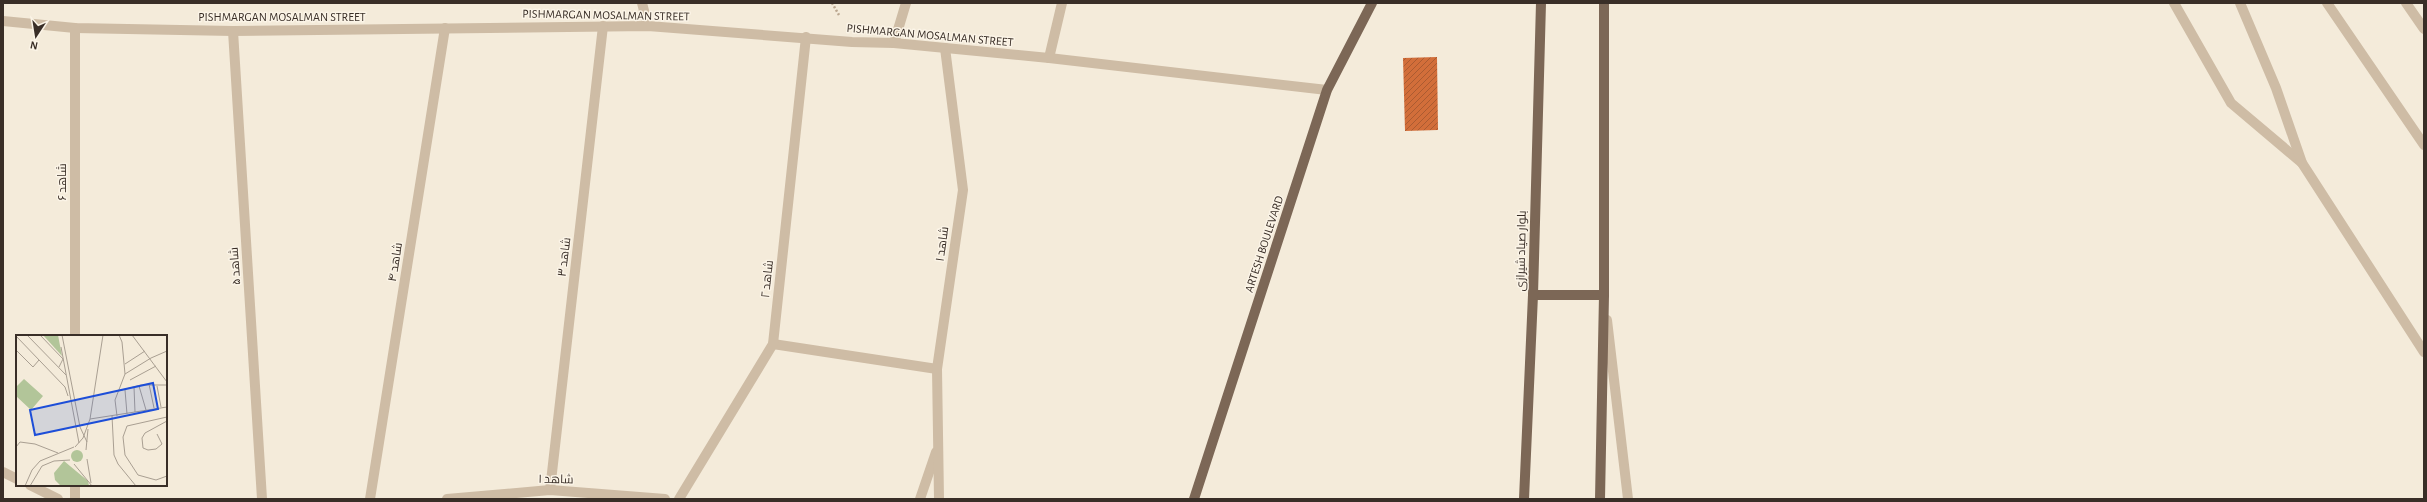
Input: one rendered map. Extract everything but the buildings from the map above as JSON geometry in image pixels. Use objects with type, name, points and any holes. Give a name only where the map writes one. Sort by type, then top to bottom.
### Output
[{"type":"main road","name":"ARTESH BOULEVARD","points":[[1194,499],[1327,90],[1372,3]]},
{"type":"main road","name":"بلوار صیاد شیرازی","points":[[1524,499],[1533,295],[1541,3]]},
{"type":"main road","points":[[1600,499],[1604,295],[1604,3]]},
{"type":"main road","points":[[1533,295],[1604,295]]},
{"type":"street","points":[[642,3],[648,26]]},
{"type":"street","points":[[894,43],[906,3]]},
{"type":"street","points":[[1049,58],[1062,3]]},
{"type":"street","points":[[2174,3],[2231,103],[2302,163]]},
{"type":"street","points":[[2240,3],[2276,88],[2302,163],[2424,352]]},
{"type":"street","points":[[2327,3],[2424,145]]},
{"type":"street","points":[[2406,3],[2424,29]]},
{"type":"street","name":"PISHMARGAN MOSALMAN STREET","points":[[3,21],[76,28],[234,31],[648,26],[806,37],[852,42],[894,43],[1049,58],[1327,90]]},
{"type":"street","name":"شاهد ۳","points":[[550,490],[603,26]]},
{"type":"street","name":"شاهد ۶","points":[[76,28],[76,335]]},
{"type":"street","name":"شاهد ۴","points":[[370,499],[445,28]]},
{"type":"street","name":"شاهد ۵","points":[[234,31],[262,499]]},
{"type":"street","name":"شاهد ۲","points":[[679,499],[773,344],[806,37]]},
{"type":"street","name":"شاهد ۱","points":[[940,499],[937,368],[963,190],[945,48]]},
{"type":"street","points":[[1604,295],[1628,499]]},
{"type":"street","points":[[773,344],[937,368]]},
{"type":"street","name":"شاهد ۱","points":[[920,499],[938,444]]},
{"type":"street","points":[[3,472],[16,478]]},
{"type":"street","points":[[32,486],[58,499]]},
{"type":"street","points":[[76,486],[76,499]]},
{"type":"street","name":"شاهد ۱","points":[[447,499],[550,490],[665,499]]}]
